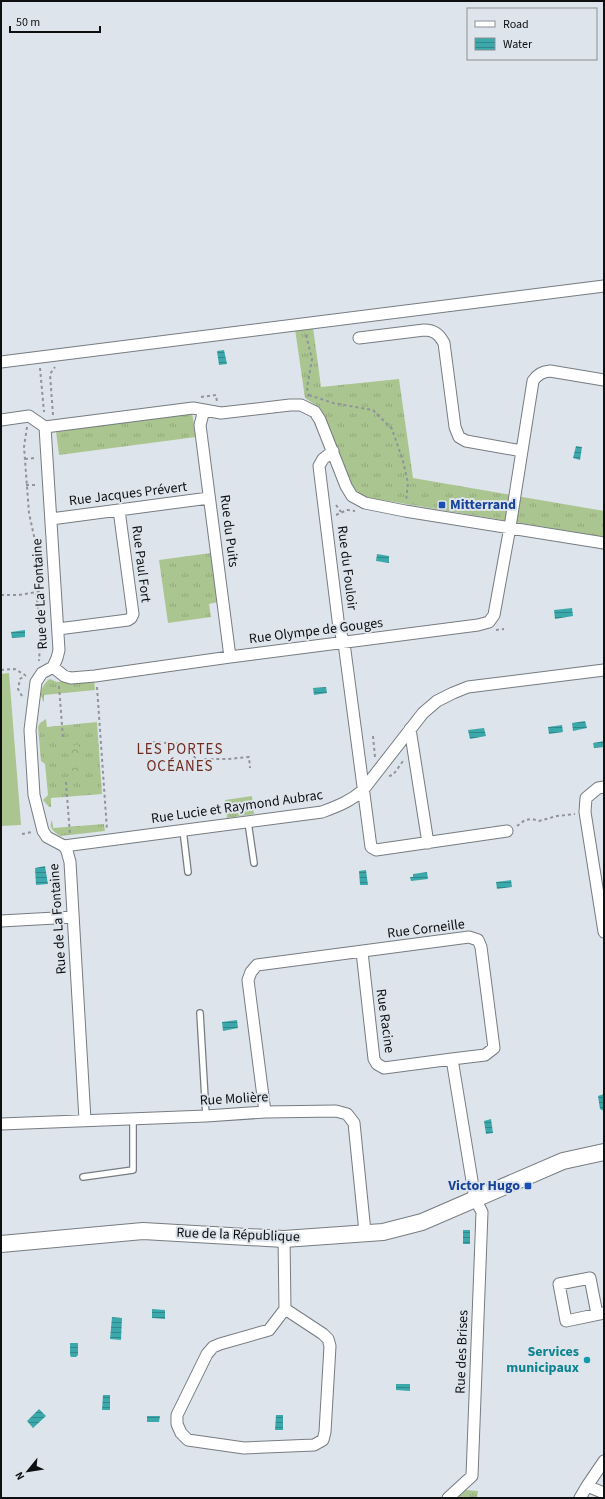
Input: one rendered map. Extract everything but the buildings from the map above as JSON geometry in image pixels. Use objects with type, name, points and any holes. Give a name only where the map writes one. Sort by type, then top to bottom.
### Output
[{"type":"street","points":[[1,362],[604,286]]},
{"type":"street","points":[[359,338],[432,330],[440,336],[444,343],[455,427],[459,437],[466,440],[522,451]]},
{"type":"street","name":"Rue Olympe de Gouges","points":[[64,676],[72,678],[96,676],[478,625],[489,622],[494,615],[510,527],[533,381],[543,372],[550,371],[604,380]]},
{"type":"street","points":[[1,420],[29,416],[49,426],[193,408],[221,413],[301,405],[315,412],[333,451],[346,486],[352,496],[365,503],[405,511],[604,543]]},
{"type":"street","name":"Rue du Puits","points":[[204,410],[200,425],[230,657]]},
{"type":"street","name":"Rue de La Fontaine","points":[[49,426],[51,519],[59,650],[58,658],[53,667],[42,673],[36,682],[30,730],[34,795],[43,831],[47,837],[64,846],[70,862],[85,1120]]},
{"type":"street","name":"Rue du Fouloir","points":[[333,451],[323,459],[319,466],[339,628],[344,643],[371,847],[376,850],[428,843]]},
{"type":"street","name":"Rue Jacques Prévert","points":[[51,519],[209,498]]},
{"type":"street","name":"Rue Paul Fort","points":[[58,629],[128,620],[132,618],[133,614],[119,510]]},
{"type":"street","points":[[53,667],[64,676]]},
{"type":"street","name":"Rue Lucie et Raymond Aubrac","points":[[64,846],[322,812],[354,798],[363,790],[423,713],[437,701],[468,688],[604,670]]},
{"type":"street","points":[[410,729],[428,843],[507,831]]},
{"type":"street","points":[[604,787],[598,788],[586,798],[585,812],[604,927]]},
{"type":"street","points":[[1,921],[73,917]]},
{"type":"street","name":"Rue Corneille","points":[[265,1112],[248,980],[251,972],[257,966],[469,937],[478,940],[481,947],[494,1048],[485,1055],[452,1059]]},
{"type":"street","name":"Rue Racine","points":[[362,952],[374,1058],[377,1064],[384,1068],[452,1059]]},
{"type":"street","points":[[452,1059],[475,1199]]},
{"type":"street","name":"Rue Molière","points":[[1,1124],[206,1116],[265,1112],[336,1111],[347,1114],[354,1123],[366,1232]]},
{"type":"street","name":"Rue de la République","points":[[1,1244],[143,1231],[284,1239],[383,1232],[422,1222],[563,1161],[604,1152]]},
{"type":"street","name":"Rue des Brises","points":[[448,1498],[472,1476],[482,1212],[475,1199]]},
{"type":"street","points":[[284,1239],[285,1309],[269,1330],[220,1344],[213,1347],[207,1354],[177,1415],[177,1424],[181,1433],[188,1440],[244,1448],[314,1445],[322,1440],[325,1432],[330,1346],[328,1339],[323,1334],[285,1309]]},
{"type":"street","points":[[580,1498],[604,1461]]},
{"type":"street","points":[[587,1486],[604,1492]]},
{"type":"lane","points":[[248,822],[254,863]]},
{"type":"lane","points":[[183,830],[188,872]]},
{"type":"lane","points":[[200,1013],[206,1116]]},
{"type":"lane","points":[[83,1177],[133,1170],[133,1118]]},
{"type":"path","points":[[304,324],[306,340],[312,359],[307,388],[309,395],[307,408]]},
{"type":"path","points":[[49,426],[50,374],[63,354]]},
{"type":"path","points":[[39,358],[49,426]]},
{"type":"path","points":[[309,395],[333,403],[373,410],[392,429],[403,461],[408,483],[405,511]]},
{"type":"path","points":[[29,416],[24,448],[29,513],[37,550],[36,592],[41,630],[39,666]]},
{"type":"path","points":[[336,504],[341,512]]},
{"type":"path","points":[[334,516],[347,510],[362,512]]},
{"type":"path","points":[[1,595],[19,595],[55,589]]},
{"type":"path","points":[[493,631],[499,625]]},
{"type":"path","points":[[1,670],[15,669],[36,682]]},
{"type":"path","points":[[23,697],[18,689],[20,679],[30,672]]},
{"type":"path","points":[[63,738],[59,680],[63,682],[64,676]]},
{"type":"path","points":[[96,676],[108,833]]},
{"type":"path","points":[[152,742],[185,744],[196,759],[198,768]]},
{"type":"path","points":[[196,759],[228,759],[248,756],[250,768]]},
{"type":"path","points":[[66,782],[71,837],[75,836]]},
{"type":"path","points":[[507,831],[525,820],[532,819],[539,821],[557,816],[585,812]]},
{"type":"path","points":[[22,834],[33,832],[36,829]]},
{"type":"green space","points":[[313,327],[321,387],[399,379],[413,478],[604,511],[604,537],[364,497],[352,490],[320,408],[305,398],[295,329]]},
{"type":"green space","points":[[192,413],[196,437],[59,455],[56,431]]},
{"type":"green space","points":[[211,553],[218,602],[209,604],[211,617],[168,623],[159,560]]},
{"type":"green space","points":[[9,673],[21,825],[1,826],[1,674]]},
{"type":"green space","points":[[50,679],[57,682],[94,679],[95,690],[44,695],[44,702],[41,693],[43,687]]},
{"type":"green space","points":[[46,719],[47,727],[97,722],[102,794],[51,798],[51,807],[49,807],[43,800],[48,795],[45,764],[41,761],[38,727],[40,723]]},
{"type":"green space","points":[[78,745],[81,773],[72,774],[69,746]]},
{"type":"green space","points":[[252,796],[254,814],[227,818],[225,800]]},
{"type":"green space","points":[[52,820],[53,828],[104,824],[105,831],[60,836],[51,827]]},
{"type":"green space","points":[[466,1490],[478,1491],[477,1498],[457,1498]]},
{"type":"water","points":[[224,350],[227,364],[219,365],[217,351]]},
{"type":"water","points":[[576,446],[582,447],[580,460],[573,458]]},
{"type":"water","points":[[377,554],[389,556],[389,563],[376,561]]},
{"type":"water","points":[[572,608],[573,616],[555,619],[554,610]]},
{"type":"water","points":[[25,630],[25,637],[12,638],[11,632]]},
{"type":"water","points":[[326,687],[327,693],[314,695],[313,688]]},
{"type":"water","points":[[585,721],[587,728],[573,731],[572,723]]},
{"type":"water","points":[[562,725],[563,732],[549,734],[548,727]]},
{"type":"water","points":[[484,728],[486,736],[470,739],[468,730]]},
{"type":"water","points":[[604,741],[604,747],[594,748],[593,743]]},
{"type":"water","points":[[45,866],[48,884],[36,885],[35,868]]},
{"type":"water","points":[[366,870],[368,885],[360,885],[359,871]]},
{"type":"water","points":[[427,872],[428,879],[411,881],[410,877],[413,877],[413,874]]},
{"type":"water","points":[[511,880],[512,887],[497,889],[496,882]]},
{"type":"water","points":[[237,1020],[238,1028],[223,1031],[222,1022]]},
{"type":"water","points":[[604,1094],[604,1111],[600,1109],[598,1096]]},
{"type":"water","points":[[491,1119],[493,1133],[486,1134],[484,1121]]},
{"type":"water","points":[[463,1230],[470,1230],[470,1244],[463,1244]]},
{"type":"water","points":[[152,1309],[165,1310],[165,1319],[152,1318]]},
{"type":"water","points":[[112,1317],[122,1318],[121,1340],[110,1339]]},
{"type":"water","points":[[70,1343],[78,1343],[78,1355],[76,1357],[71,1357],[70,1355]]},
{"type":"water","points":[[396,1384],[410,1384],[410,1391],[396,1390]]},
{"type":"water","points":[[103,1395],[110,1395],[110,1410],[102,1410]]},
{"type":"water","points":[[39,1409],[46,1416],[33,1428],[27,1421]]},
{"type":"water","points":[[276,1415],[283,1415],[283,1430],[275,1430]]},
{"type":"water","points":[[147,1416],[160,1416],[159,1422],[147,1422]]},
{"type":"place","name":"Mitterrand","points":[[442,505]]},
{"type":"place","name":"Victor Hugo","points":[[528,1186]]},
{"type":"place","name":"Services municipaux","points":[[587,1360]]},
{"type":"district","name":"LES PORTES OCÉANES","points":[[180,758]]}]
